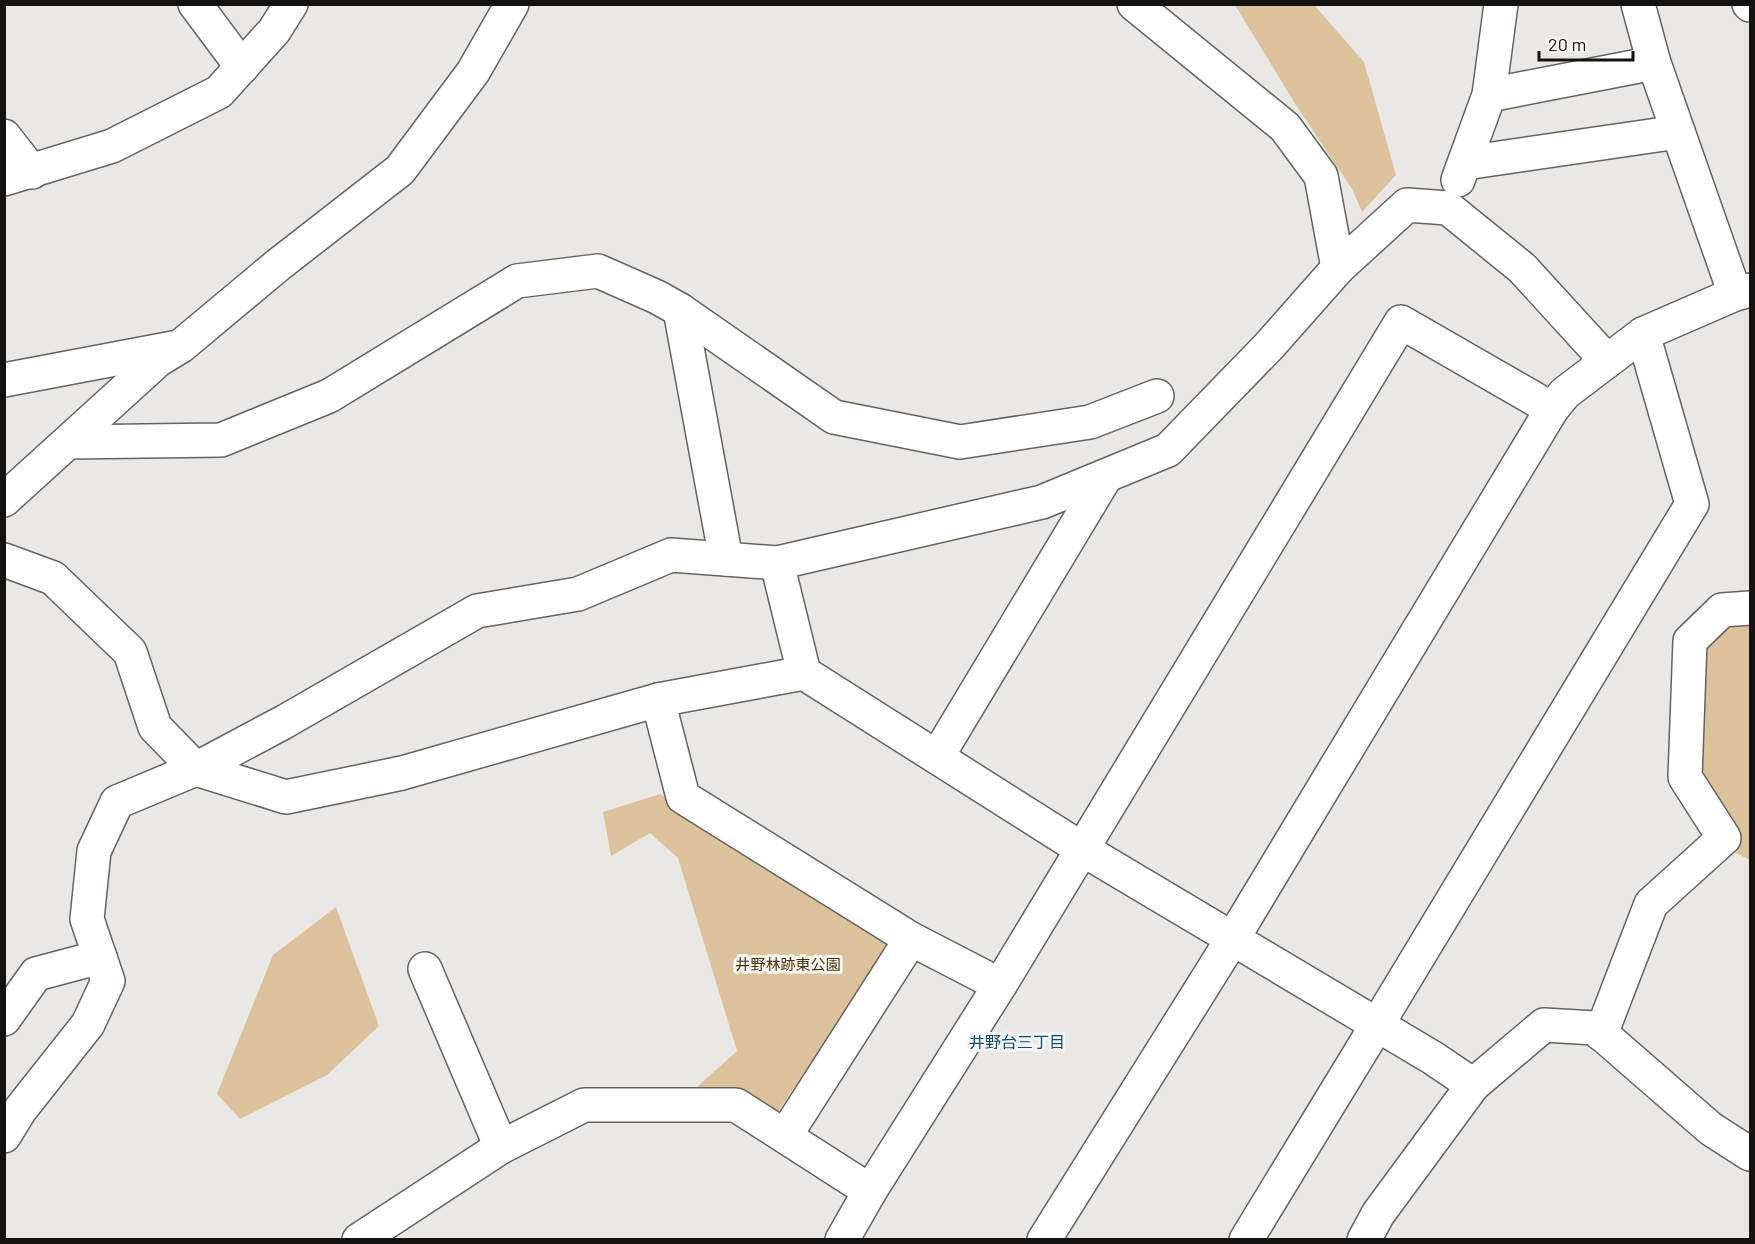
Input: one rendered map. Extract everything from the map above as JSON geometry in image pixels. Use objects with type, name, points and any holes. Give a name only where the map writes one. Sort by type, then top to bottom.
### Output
[{"type":"street","points":[[195,4],[242,67]]},
{"type":"street","points":[[4,136],[18,176],[112,146],[219,92],[274,30],[291,4]]},
{"type":"street","points":[[4,500],[158,360],[181,346],[278,265],[400,170],[473,72],[512,4]]},
{"type":"street","points":[[1134,4],[1285,127],[1321,176],[1338,268]]},
{"type":"street","points":[[1448,208],[1489,95],[1501,4]]},
{"type":"street","points":[[1044,1239],[1233,938],[1552,409],[1565,393],[1643,334],[1743,292],[1678,132],[1654,63],[1638,4]]},
{"type":"street","points":[[1489,95],[1654,63]]},
{"type":"street","points":[[1465,163],[1678,132]]},
{"type":"street","points":[[4,1136],[20,1110],[88,1024],[108,981],[87,919],[94,851],[117,802],[196,768],[284,722],[477,611],[578,594],[671,555],[777,563],[1042,502],[1168,450],[1269,346],[1338,268],[1407,205],[1448,208],[1522,268],[1606,362]]},
{"type":"street","points":[[69,442],[221,440],[329,396],[517,281],[598,271],[657,297],[680,310],[834,417],[960,442],[1090,422],[1157,396]]},
{"type":"street","points":[[680,310],[726,559]]},
{"type":"street","points":[[842,1239],[1000,985],[1401,322],[1552,409]]},
{"type":"street","points":[[1246,1239],[1692,504],[1643,334]]},
{"type":"street","points":[[4,380],[181,346]]},
{"type":"street","points":[[937,757],[1106,476]]},
{"type":"street","points":[[4,560],[52,578],[130,652],[155,727],[196,768],[286,797],[402,773],[658,700],[804,673],[1082,849],[1233,938],[1473,1085]]},
{"type":"street","points":[[777,563],[804,673]]},
{"type":"street","points":[[1601,1034],[1651,904],[1724,838],[1685,777],[1690,641],[1722,610],[1750,608]]},
{"type":"street","points":[[658,700],[683,797],[911,939],[1000,985]]},
{"type":"street","points":[[785,1136],[911,939]]},
{"type":"street","points":[[4,1019],[36,975],[100,957]]},
{"type":"street","points":[[425,969],[501,1147]]},
{"type":"street","points":[[1364,1239],[1378,1214],[1473,1085],[1545,1025],[1595,1028],[1711,1129],[1750,1154]]},
{"type":"street","points":[[359,1239],[501,1147],[584,1105],[736,1105],[870,1191]]},
{"type":"green space","points":[[1235,5],[1314,5],[1364,62],[1396,175],[1362,212],[1352,189],[1294,102]]},
{"type":"green space","points":[[1750,610],[1750,860],[1736,853],[1685,788],[1690,641]]},
{"type":"green space","name":"井野林跡東公園","points":[[660,794],[699,822],[892,943],[775,1116],[657,1123],[737,1051],[678,858],[650,833],[611,856],[603,812]]},
{"type":"green space","points":[[336,907],[379,1026],[327,1075],[240,1119],[217,1094],[273,955]]},
{"type":"district","name":"井野台三丁目","points":[[1017,1042]]}]
